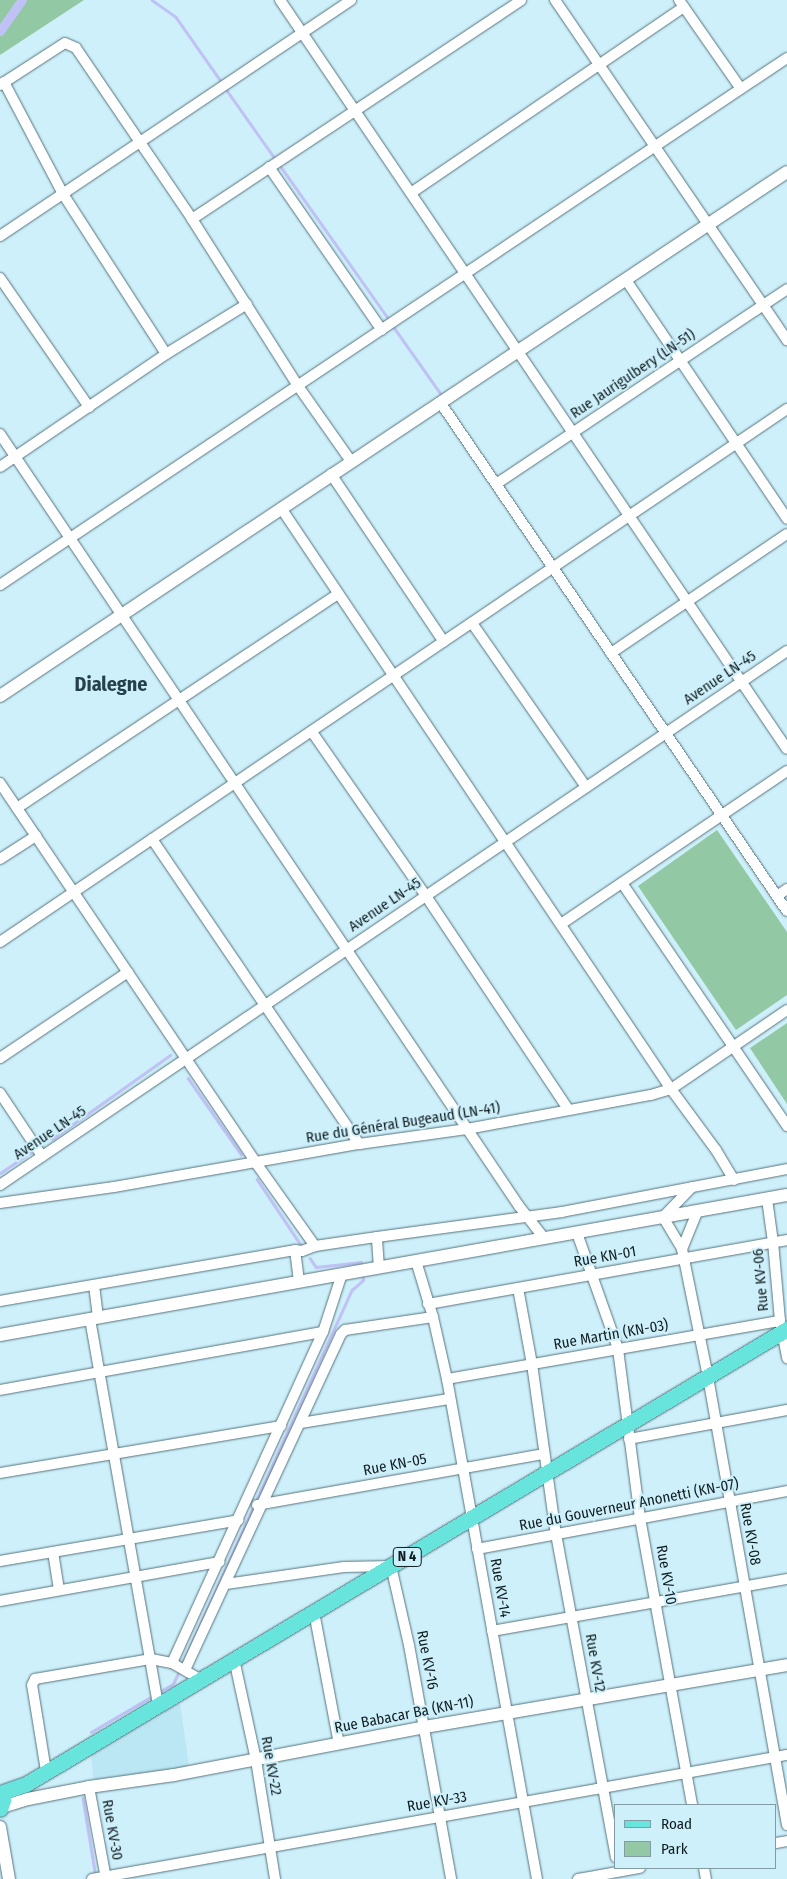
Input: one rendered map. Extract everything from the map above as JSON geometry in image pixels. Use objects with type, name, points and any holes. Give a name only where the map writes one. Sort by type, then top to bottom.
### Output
[{"type":"main road","name":"N 4","points":[[9,1798],[46,1771],[156,1698],[200,1679],[548,1473],[628,1432],[783,1327]]},
{"type":"street","points":[[280,0],[787,749]]},
{"type":"street","points":[[0,236],[352,0]]},
{"type":"street","points":[[192,219],[521,0]]},
{"type":"street","points":[[555,0],[787,340]]},
{"type":"street","points":[[411,193],[599,64],[682,3],[741,89]]},
{"type":"street","points":[[166,354],[63,194],[2,84],[65,43],[73,45],[140,142],[192,219],[298,386],[351,461]]},
{"type":"street","points":[[0,585],[787,58]]},
{"type":"street","points":[[269,167],[382,330]]},
{"type":"street","points":[[0,696],[787,172]]},
{"type":"street","points":[[0,278],[88,406]]},
{"type":"street","points":[[626,280],[787,519]]},
{"type":"street","name":"Rue Jaurigulbery (LN-51)","points":[[496,484],[787,289]]},
{"type":"street","points":[[0,467],[166,354],[247,304]]},
{"type":"street","points":[[440,402],[787,911]]},
{"type":"street","points":[[0,942],[787,408]]},
{"type":"street","points":[[0,434],[467,1129],[526,1216],[544,1238]]},
{"type":"street","points":[[331,474],[444,642]]},
{"type":"street","points":[[281,508],[671,1090],[716,1150],[734,1180]]},
{"type":"street","points":[[611,653],[787,534]]},
{"type":"street","points":[[17,808],[338,594]]},
{"type":"street","points":[[472,623],[586,787]]},
{"type":"street","name":"Avenue LN-45","points":[[0,1185],[787,651]]},
{"type":"street","points":[[312,732],[426,896],[568,1109]]},
{"type":"street","points":[[561,924],[787,771]]},
{"type":"street","points":[[0,783],[256,1163],[315,1246]]},
{"type":"street","points":[[0,859],[36,836]]},
{"type":"street","points":[[152,839],[359,1144]]},
{"type":"street","points":[[622,883],[787,1126]]},
{"type":"street","points":[[777,896],[787,889]]},
{"type":"street","points":[[0,1058],[128,972]]},
{"type":"street","name":"Rue du Général Bugeaud (LN-41)","points":[[0,1203],[256,1163],[359,1144],[467,1129],[671,1090],[787,1010]]},
{"type":"street","points":[[0,1093],[42,1156]]},
{"type":"street","points":[[0,1302],[295,1250],[302,1251],[315,1246],[562,1212],[787,1169]]},
{"type":"street","points":[[663,1217],[692,1187]]},
{"type":"street","points":[[0,1335],[767,1199],[786,1193]]},
{"type":"street","name":"Rue KV-06","points":[[767,1199],[787,1358]]},
{"type":"street","points":[[683,1254],[698,1210]]},
{"type":"street","points":[[663,1217],[683,1254]]},
{"type":"street","name":"Rue KV-10","points":[[577,1233],[594,1275],[618,1349],[640,1518],[692,1804]]},
{"type":"street","points":[[377,1237],[378,1268]]},
{"type":"street","name":"Rue KN-01","points":[[428,1304],[594,1275],[683,1254],[787,1240]]},
{"type":"street","points":[[295,1250],[299,1282]]},
{"type":"street","name":"Rue KV-08","points":[[683,1254],[708,1377],[787,1825]]},
{"type":"street","name":"Rue KV-14","points":[[416,1261],[433,1317],[447,1379],[537,1879]]},
{"type":"street","points":[[179,1666],[226,1584],[265,1481],[281,1426],[323,1332],[342,1274]]},
{"type":"street","points":[[94,1285],[94,1319],[100,1373],[152,1659],[156,1698]]},
{"type":"street","name":"Rue KV-12","points":[[518,1288],[532,1364],[556,1534],[614,1846]]},
{"type":"street","points":[[179,1666],[220,1562],[239,1520],[255,1504],[265,1481],[301,1423],[341,1334],[345,1330],[433,1317]]},
{"type":"street","name":"Rue Martin (KN-03)","points":[[447,1379],[699,1335],[783,1327]]},
{"type":"street","points":[[0,1390],[323,1332]]},
{"type":"street","points":[[301,1423],[450,1399]]},
{"type":"street","points":[[628,1432],[715,1423],[787,1410]]},
{"type":"street","points":[[0,1473],[281,1426]]},
{"type":"street","name":"Rue KN-05","points":[[255,1504],[544,1454]]},
{"type":"street","name":"Rue du Gouverneur Anonetti (KN-07)","points":[[477,1550],[787,1490]]},
{"type":"street","points":[[0,1560],[239,1520]]},
{"type":"street","points":[[53,1552],[58,1590]]},
{"type":"street","points":[[0,1601],[220,1562]]},
{"type":"street","points":[[226,1584],[344,1566],[391,1566]]},
{"type":"street","name":"Rue KV-16","points":[[391,1566],[425,1727],[451,1879]]},
{"type":"street","points":[[492,1631],[787,1579]]},
{"type":"street","points":[[314,1612],[339,1744]]},
{"type":"street","points":[[46,1771],[32,1685],[34,1679],[152,1659],[179,1666],[200,1679]]},
{"type":"street","name":"Rue KV-22","points":[[234,1659],[256,1760],[276,1879]]},
{"type":"street","name":"Rue Babacar Ba (KN-11)","points":[[9,1798],[256,1760],[587,1698],[671,1686],[787,1665]]},
{"type":"street","name":"Rue KV-33","points":[[92,1879],[787,1755]]},
{"type":"street","name":"Rue KV-30","points":[[89,1787],[106,1878]]},
{"type":"street","points":[[0,1827],[10,1879]]},
{"type":"street","points":[[578,1879],[636,1869]]},
{"type":"shaded area","points":[[180,1703],[189,1766],[94,1786],[91,1752]]},
{"type":"green space","points":[[0,0],[84,0],[0,55]]},
{"type":"green space","points":[[717,830],[787,932],[787,995],[736,1030],[638,886]]},
{"type":"green space","points":[[787,1023],[787,1104],[750,1048]]},
{"type":"waterway","points":[[0,31],[22,0]]},
{"type":"waterway","points":[[152,0],[176,17],[223,84]]},
{"type":"waterway","points":[[226,89],[276,160]]},
{"type":"waterway","points":[[279,164],[390,321]]},
{"type":"waterway","points":[[393,326],[441,394]]},
{"type":"waterway","points":[[52,1139],[170,1055]]},
{"type":"waterway","points":[[188,1078],[241,1154]]},
{"type":"waterway","points":[[0,1173],[31,1152]]},
{"type":"waterway","points":[[257,1179],[303,1248]]},
{"type":"waterway","points":[[310,1258],[316,1267],[361,1262],[361,1266]]},
{"type":"waterway","points":[[182,1664],[352,1290],[363,1280],[362,1274]]},
{"type":"waterway","points":[[159,1692],[173,1684],[180,1669]]},
{"type":"waterway","points":[[91,1732],[152,1696]]},
{"type":"waterway","points":[[83,1798],[95,1871]]},
{"type":"district","name":"Dialegne","points":[[111,684]]}]
